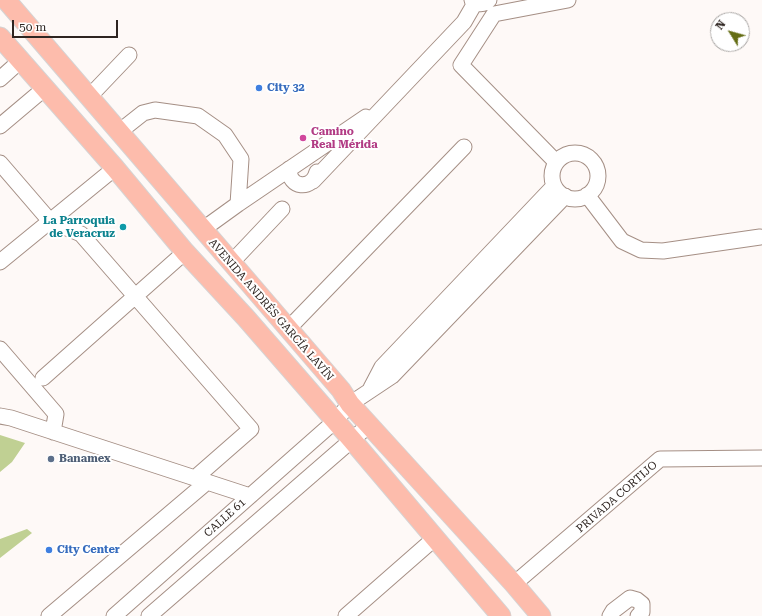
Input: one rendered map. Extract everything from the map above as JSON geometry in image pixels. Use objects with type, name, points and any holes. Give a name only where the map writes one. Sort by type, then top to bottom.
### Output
[{"type":"main road","name":"AVENIDA ANDRÉS GARCÍA LAVÍN","points":[[6,0],[231,264],[341,390],[350,404],[514,584],[541,616]]},
{"type":"main road","points":[[0,37],[115,168],[185,252],[246,318],[352,440],[501,616]]},
{"type":"street","points":[[556,162],[461,65],[494,14],[568,0]]},
{"type":"street","points":[[289,169],[290,177],[297,184],[305,185],[313,181],[464,22],[479,1]]},
{"type":"street","points":[[89,97],[129,55]]},
{"type":"street","points":[[0,79],[20,61]]},
{"type":"street","points":[[0,126],[45,88]]},
{"type":"street","points":[[202,230],[393,98]]},
{"type":"street","points":[[119,132],[143,113],[155,110],[198,116],[225,135],[241,159],[238,204]]},
{"type":"street","points":[[288,329],[464,147]]},
{"type":"street","points":[[568,154],[583,154],[594,163],[598,177],[596,184],[587,195],[580,198],[572,198],[560,191],[552,174],[556,162],[562,156],[568,154]]},
{"type":"street","points":[[306,158],[311,160],[317,167],[316,177],[313,181]]},
{"type":"street","points":[[0,164],[50,221],[81,234],[251,429],[201,480],[49,616]]},
{"type":"street","points":[[0,262],[115,168]]},
{"type":"street","name":"CALLE 61","points":[[114,616],[335,421],[350,404],[369,390],[382,367],[560,191]]},
{"type":"street","points":[[587,195],[622,241],[641,250],[663,251],[760,237]]},
{"type":"street","points":[[231,264],[282,209]]},
{"type":"street","points":[[43,378],[185,252]]},
{"type":"street","points":[[0,348],[56,414],[53,432]]},
{"type":"street","points":[[0,416],[250,496]]},
{"type":"street","points":[[149,616],[369,425]]},
{"type":"street","name":"PRIVADA CORTIJO","points":[[514,584],[660,459],[762,458]]},
{"type":"street","points":[[346,616],[435,538]]},
{"type":"street","points":[[610,616],[612,611],[630,598],[637,600],[642,604],[642,612],[638,616]]},
{"type":"green space","points":[[0,435],[25,443],[12,462],[0,472]]},
{"type":"green space","points":[[27,529],[32,533],[0,558],[0,539]]},
{"type":"place","name":"City 32","points":[[259,88]]},
{"type":"place","name":"Camino Real Mérida","points":[[303,138]]},
{"type":"place","name":"La Parroquia de Veracruz","points":[[123,227]]},
{"type":"place","name":"Banamex","points":[[51,459]]},
{"type":"place","name":"City Center","points":[[49,550]]}]
